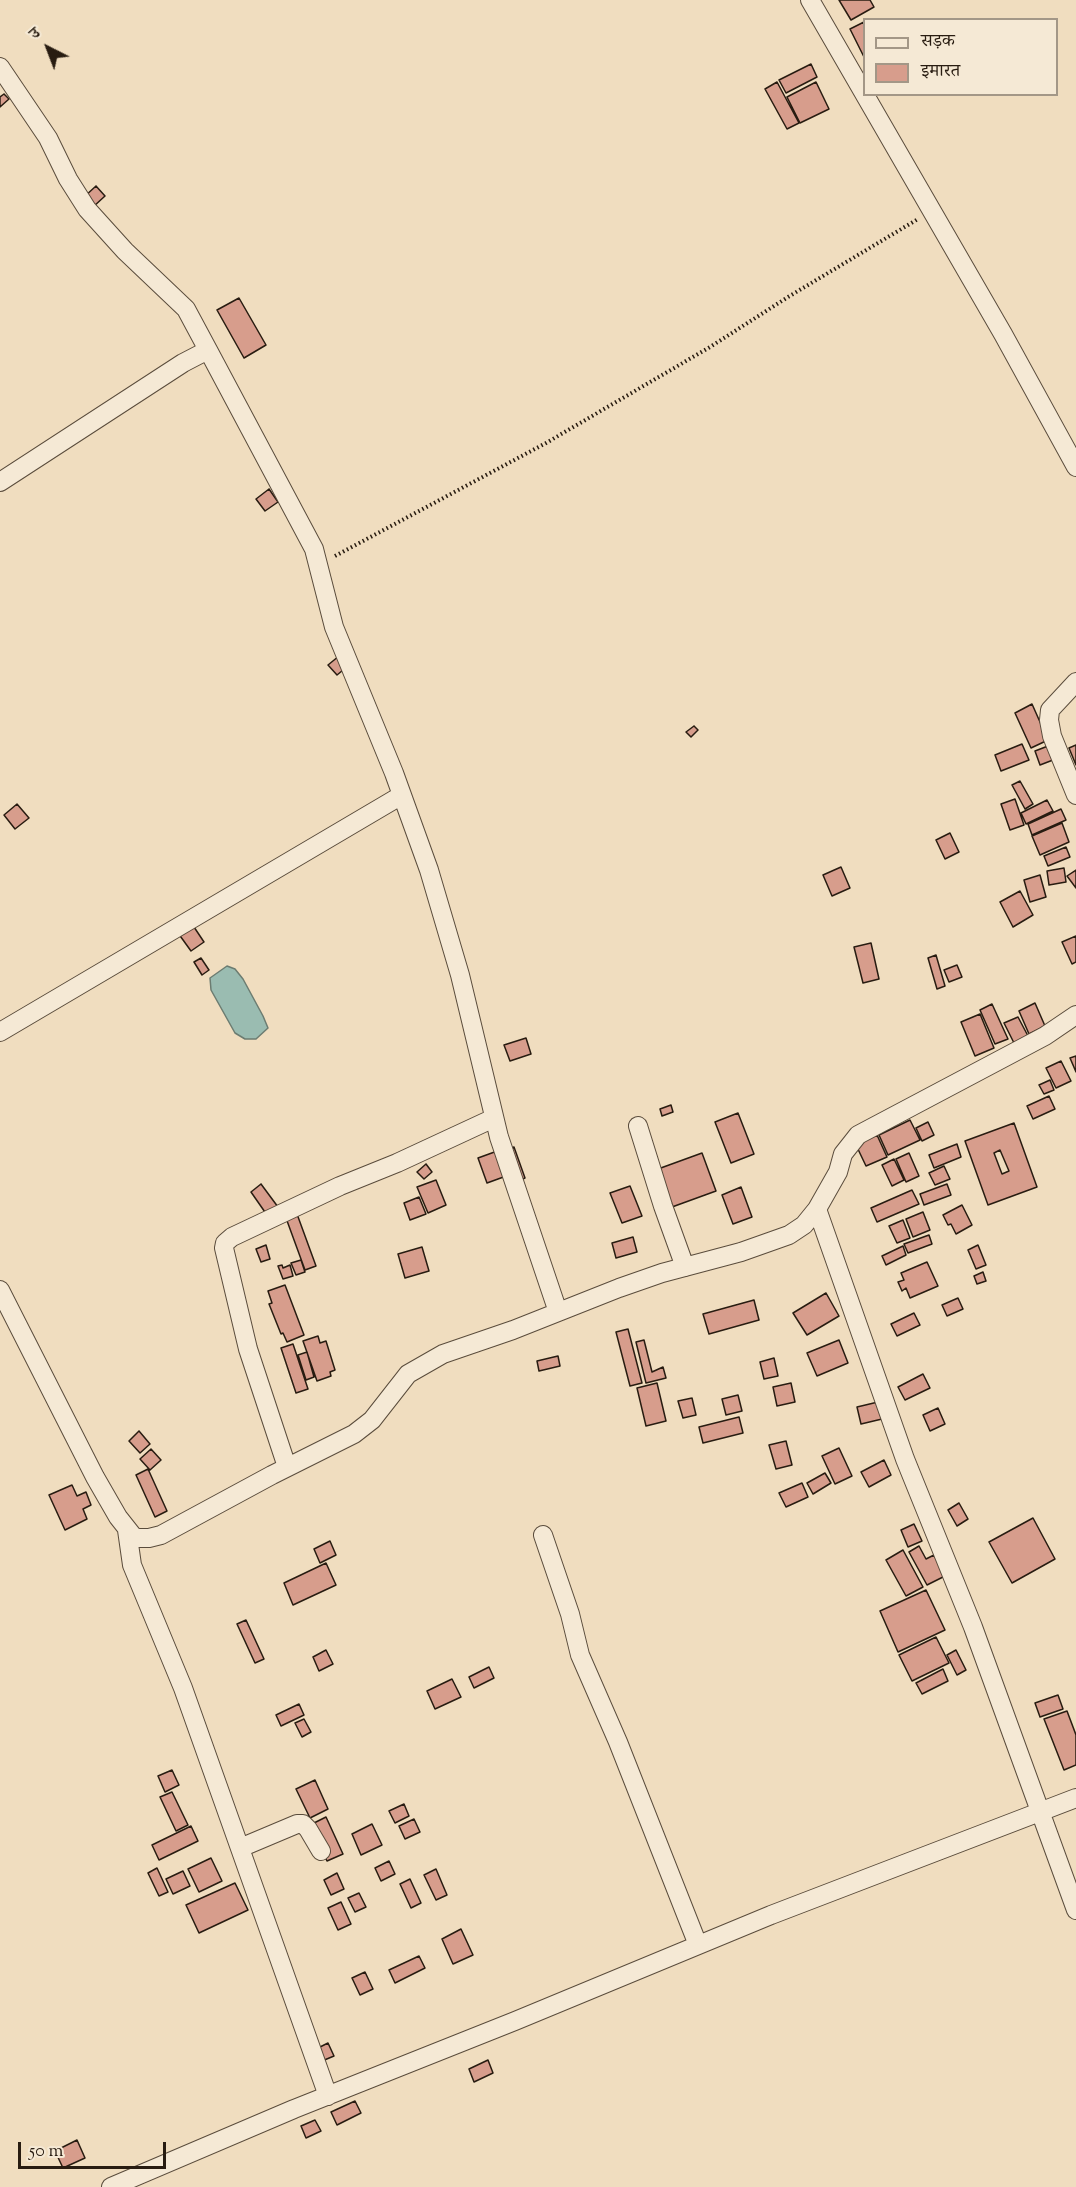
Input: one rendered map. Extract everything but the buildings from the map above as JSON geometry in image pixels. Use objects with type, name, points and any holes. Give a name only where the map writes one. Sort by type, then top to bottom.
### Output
[{"type":"street","points":[[810,0],[863,92]]},
{"type":"street","points":[[0,67],[48,138],[68,179],[87,209],[125,251],[186,309],[314,549],[334,627],[402,795],[429,870],[460,975],[494,1118],[558,1312]]},
{"type":"street","points":[[865,96],[1014,353],[1076,467]]},
{"type":"street","points":[[0,482],[183,363],[208,350]]},
{"type":"street","points":[[1076,682],[1050,710],[1049,720],[1052,736],[1076,795]]},
{"type":"street","points":[[0,1032],[402,795]]},
{"type":"street","points":[[0,1290],[95,1477],[127,1530],[138,1538],[144,1539],[160,1535],[287,1467],[336,1445],[372,1420],[387,1404],[398,1385],[412,1371],[443,1354],[513,1330],[619,1288],[741,1252],[789,1235],[804,1225],[817,1209],[838,1172],[843,1154],[858,1135],[1045,1036],[1076,1015]]},
{"type":"street","points":[[287,1467],[248,1349],[224,1248],[225,1243],[232,1237],[340,1186],[494,1118]]},
{"type":"street","points":[[638,1126],[685,1267]]},
{"type":"street","points":[[817,1209],[905,1459],[973,1627],[1076,1910]]},
{"type":"street","points":[[127,1530],[132,1565],[183,1688],[328,2096]]},
{"type":"street","points":[[543,1535],[570,1614],[580,1655],[618,1742],[698,1945]]},
{"type":"street","points":[[111,2187],[771,1914],[1076,1798]]},
{"type":"street","points":[[240,1848],[297,1824],[303,1824],[321,1851]]},
{"type":"path","points":[[318,565],[546,443],[711,347],[788,297],[931,211]]},
{"type":"water","points":[[227,966],[235,969],[243,979],[268,1028],[256,1039],[245,1039],[235,1033],[211,990],[210,978]]}]
